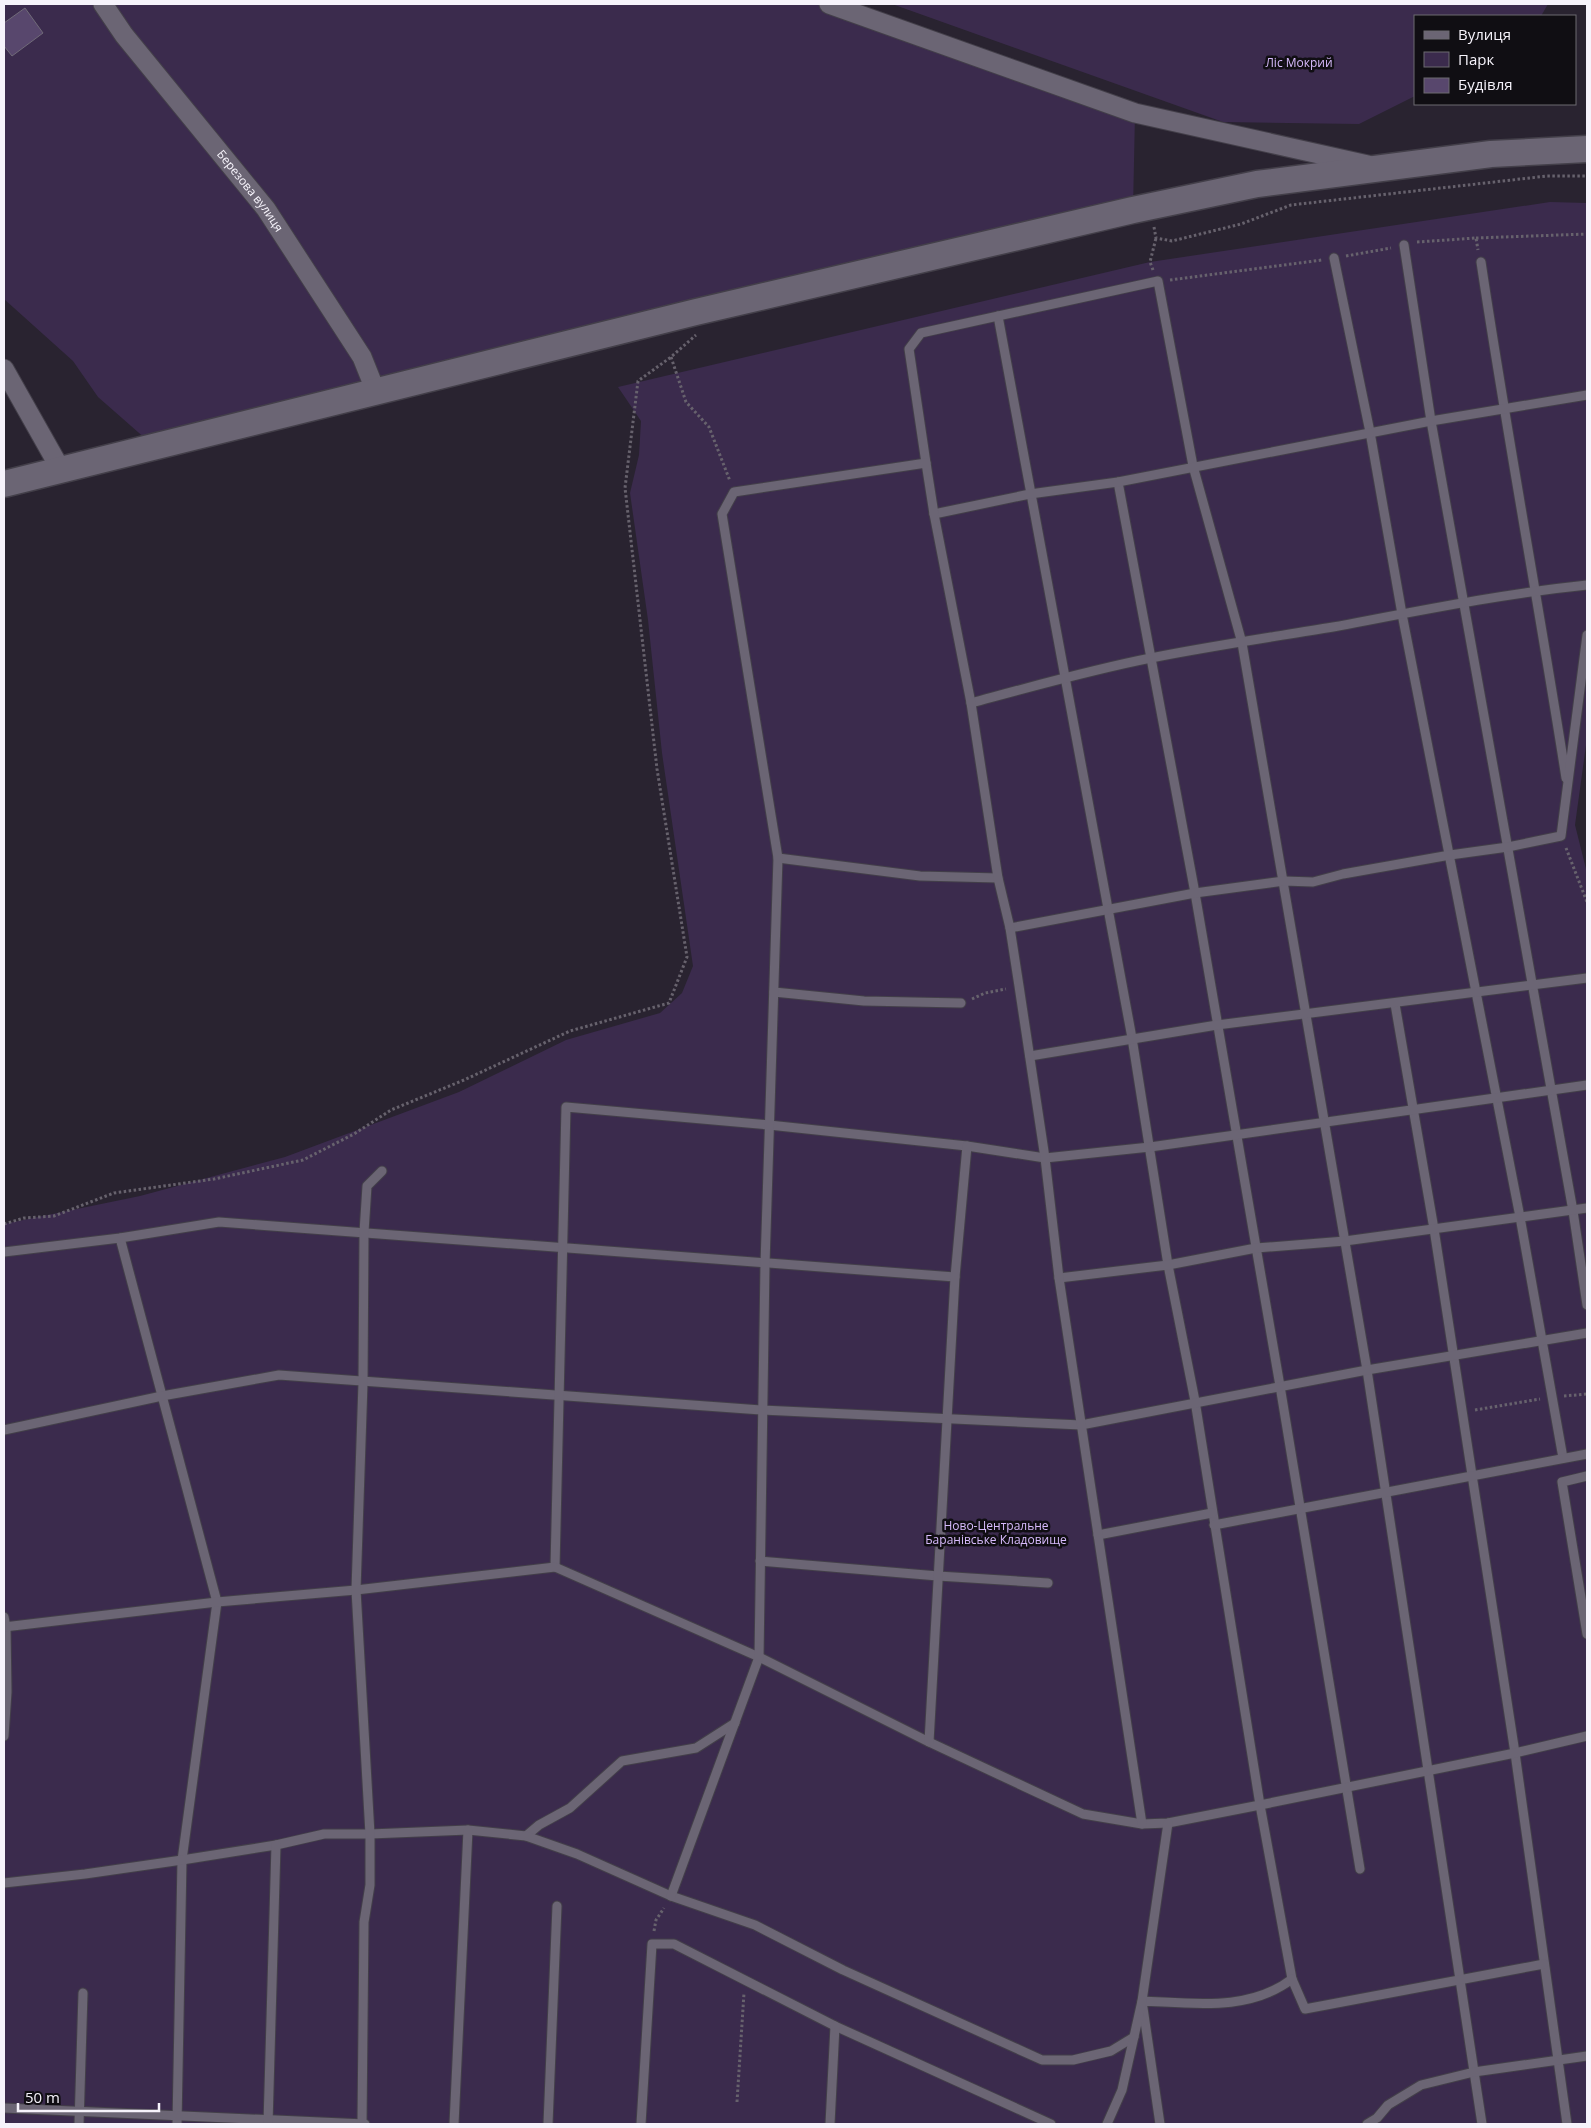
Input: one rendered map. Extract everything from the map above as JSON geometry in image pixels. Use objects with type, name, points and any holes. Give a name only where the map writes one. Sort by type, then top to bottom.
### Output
[{"type":"main road","points":[[4,484],[696,312],[1151,206],[1256,184],[1492,154],[1587,149]]},
{"type":"street","name":"Березова вулиця","points":[[103,4],[124,35],[266,208],[362,357],[376,392]]},
{"type":"street","points":[[829,4],[1135,113],[1381,168]]},
{"type":"street","points":[[4,369],[61,470]]},
{"type":"lane","points":[[1404,245],[1431,420],[1573,1211],[1587,1305]]},
{"type":"lane","points":[[1334,258],[1370,432],[1402,614],[1520,1217],[1563,1458]]},
{"type":"lane","points":[[1481,262],[1503,408],[1536,590],[1567,789]]},
{"type":"lane","points":[[1142,1824],[1059,1278],[1045,1158],[1010,928],[998,878],[971,703],[934,514],[909,349],[921,333],[1158,281],[1193,466],[1242,643],[1284,881],[1367,1370],[1482,2124]]},
{"type":"lane","points":[[998,316],[1132,1038],[1168,1265],[1194,1401],[1260,1805],[1292,1979],[1305,2008],[1544,1964]]},
{"type":"lane","points":[[934,514],[1030,494],[1118,482],[1431,420],[1587,395]]},
{"type":"lane","points":[[672,1896],[759,1657],[761,1410],[778,858],[722,514],[734,492],[926,463]]},
{"type":"lane","points":[[1118,482],[1195,893],[1301,1510],[1360,1869]]},
{"type":"lane","points":[[971,703],[1065,677],[1152,658],[1402,614],[1464,601],[1536,590],[1587,585]]},
{"type":"lane","points":[[1010,928],[1195,893],[1284,881],[1313,882],[1343,874],[1508,847],[1561,836],[1587,635]]},
{"type":"lane","points":[[778,858],[920,876],[998,878]]},
{"type":"lane","points":[[1030,1056],[1217,1025],[1587,978]]},
{"type":"lane","points":[[774,992],[864,1001],[961,1004]]},
{"type":"lane","points":[[1394,1004],[1434,1229],[1515,1753],[1566,2124]]},
{"type":"lane","points":[[555,1567],[566,1107],[769,1125],[967,1146],[1045,1158],[1150,1147],[1587,1085]]},
{"type":"lane","points":[[929,1742],[955,1277],[967,1146]]},
{"type":"lane","points":[[4,2108],[178,2120],[363,2124],[364,1922],[370,1885],[370,1834],[356,1590],[363,1383],[364,1232],[367,1186],[382,1170]]},
{"type":"lane","points":[[1059,1278],[1168,1265],[1256,1248],[1344,1241],[1587,1208]]},
{"type":"lane","points":[[4,1252],[120,1238],[219,1222],[955,1277]]},
{"type":"lane","points":[[120,1238],[217,1602],[182,1860],[178,2120]]},
{"type":"lane","points":[[4,1430],[162,1396],[279,1375],[363,1383],[761,1410],[1081,1425],[1194,1401],[1587,1333]]},
{"type":"lane","points":[[1214,1525],[1301,1510],[1587,1454]]},
{"type":"lane","points":[[1587,1476],[1562,1482],[1587,1634]]},
{"type":"lane","points":[[1098,1535],[1212,1513]]},
{"type":"lane","points":[[760,1561],[1048,1583]]},
{"type":"lane","points":[[5,1627],[217,1602],[356,1590],[555,1567],[759,1657],[929,1742],[1082,1814],[1142,1824],[1168,1823],[1346,1788],[1587,1736]]},
{"type":"lane","points":[[4,1617],[7,1692],[4,1736]]},
{"type":"lane","points":[[526,1836],[570,1808],[622,1761],[696,1748],[735,1722]]},
{"type":"lane","points":[[1107,2124],[1122,2090],[1142,2001],[1168,1823]]},
{"type":"lane","points":[[454,2124],[468,1830]]},
{"type":"lane","points":[[4,1883],[182,1860],[276,1845],[324,1834],[468,1830],[526,1836],[577,1854],[672,1896],[755,1925],[843,1970],[1042,2060],[1074,2060],[1111,2051],[1134,2038]]},
{"type":"lane","points":[[268,2122],[276,1845]]},
{"type":"lane","points":[[548,2124],[557,1906]]},
{"type":"lane","points":[[641,2124],[652,1944],[674,1944],[835,2026],[1051,2124]]},
{"type":"lane","points":[[1142,2001],[1230,2004],[1277,1990],[1292,1979]]},
{"type":"lane","points":[[79,2124],[83,1994]]},
{"type":"lane","points":[[1142,2001],[1160,2124]]},
{"type":"lane","points":[[830,2124],[835,2026]]},
{"type":"lane","points":[[1367,2124],[1378,2121],[1388,2105],[1421,2085],[1474,2072],[1587,2056]]},
{"type":"path","points":[[1156,238],[1172,241],[1241,224],[1291,205],[1547,176],[1587,176]]},
{"type":"path","points":[[1151,206],[1156,238],[1150,262],[1158,281]]},
{"type":"path","points":[[1476,238],[1587,234]]},
{"type":"path","points":[[4,1224],[24,1218],[54,1216],[114,1193],[214,1179],[303,1160],[354,1134],[391,1110],[464,1080],[570,1031],[669,1003],[688,957],[657,769],[625,488],[638,381],[696,337],[696,312]]},
{"type":"path","points":[[671,357],[686,402],[709,427],[734,492]]},
{"type":"path","points":[[1561,836],[1587,902]]},
{"type":"path","points":[[961,1004],[984,993],[1019,986]]},
{"type":"path","points":[[1462,1412],[1552,1397],[1587,1394]]},
{"type":"path","points":[[652,1944],[656,1920],[672,1896]]},
{"type":"path","points":[[737,2102],[745,1979]]},
{"type":"green space","points":[[4,4],[829,4],[1135,113],[1133,210],[155,447],[98,397],[73,361],[4,299]]},
{"type":"green space","name":"Ліс Мокрий","points":[[892,4],[1548,4],[1542,15],[1414,15],[1414,96],[1359,124],[1223,122]]},
{"type":"green space","name":"Ново-Центральне Баранівське Кладовище","points":[[1550,202],[1587,203],[1587,738],[1575,825],[1587,873],[1587,2124],[4,2124],[4,1224],[140,1196],[285,1157],[459,1092],[566,1040],[660,1013],[682,993],[693,966],[662,753],[648,620],[630,493],[639,455],[641,421],[618,387],[1150,262]]},
{"type":"building","points":[[25,8],[43,33],[12,56],[4,46],[4,23]]}]
